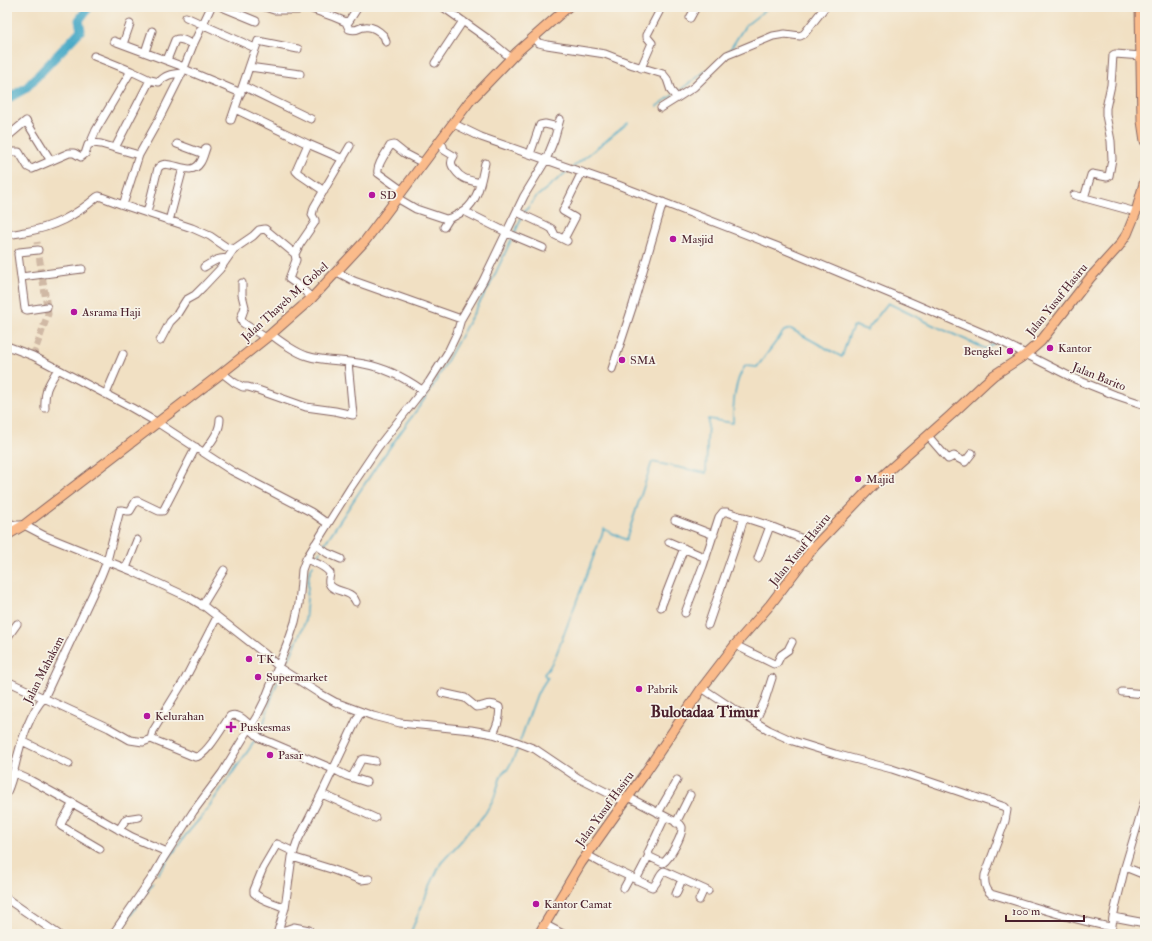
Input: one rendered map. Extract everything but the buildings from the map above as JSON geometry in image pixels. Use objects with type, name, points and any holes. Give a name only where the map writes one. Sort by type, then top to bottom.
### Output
[{"type":"main road","name":"Jalan Thayeb M. Gobel","points":[[7,535],[24,525],[158,423],[268,336],[312,298],[365,241],[469,102],[511,58],[568,7]]},
{"type":"main road","points":[[1140,7],[1143,99],[1142,121],[1145,141]]},
{"type":"main road","name":"Jalan Yusuf Hasiru","points":[[539,934],[580,863],[702,688],[735,645],[770,605],[814,547],[871,486],[994,375],[1025,355],[1041,341],[1090,278],[1119,246],[1127,234],[1136,212],[1145,181]]},
{"type":"street","points":[[124,205],[139,155],[158,121],[183,70],[211,7]]},
{"type":"street","points":[[222,7],[256,22]]},
{"type":"street","points":[[265,7],[274,10],[298,10],[302,7]]},
{"type":"street","points":[[306,7],[346,22],[349,29],[354,31],[365,27],[375,30],[384,36],[386,42]]},
{"type":"street","points":[[346,22],[349,21],[358,7]]},
{"type":"street","points":[[443,7],[488,39],[511,58]]},
{"type":"street","points":[[640,68],[652,43],[647,35],[660,7]]},
{"type":"street","points":[[690,18],[696,7]]},
{"type":"street","points":[[661,108],[674,95],[687,92],[694,87],[727,55],[773,36],[785,34],[802,35],[807,31],[825,7]]},
{"type":"street","points":[[186,17],[255,48]]},
{"type":"street","points":[[435,63],[463,21]]},
{"type":"street","points":[[123,44],[130,24]]},
{"type":"street","points":[[145,52],[152,31]]},
{"type":"street","points":[[532,38],[539,43],[547,45],[605,54],[640,68],[663,74],[667,79],[674,95]]},
{"type":"street","points":[[167,60],[175,40],[180,39],[193,45]]},
{"type":"street","points":[[114,40],[167,60],[183,70],[242,89],[311,119]]},
{"type":"street","points":[[231,120],[258,42],[298,49]]},
{"type":"street","points":[[1084,198],[1091,175],[1108,176],[1112,166],[1112,153],[1106,108],[1112,85],[1113,55],[1142,56]]},
{"type":"street","points":[[94,56],[150,80],[159,82],[163,77],[183,70]]},
{"type":"street","points":[[249,66],[300,74]]},
{"type":"street","points":[[7,156],[12,152],[19,152],[30,168],[36,168],[69,153],[74,153],[81,157],[85,154],[96,130],[131,72]]},
{"type":"street","points":[[115,148],[150,80]]},
{"type":"street","points":[[235,109],[342,159]]},
{"type":"street","points":[[7,137],[28,119],[51,161]]},
{"type":"street","points":[[113,934],[155,873],[193,812],[222,773],[250,728],[282,669],[299,604],[302,570],[306,559],[319,547],[328,524],[351,486],[436,372],[448,352],[457,333],[461,319],[482,281],[512,235],[546,160],[560,119]]},
{"type":"street","name":"Jalan Barito","points":[[454,124],[475,134],[582,172],[776,246],[994,338],[1075,380],[1145,405]]},
{"type":"street","points":[[530,154],[539,126],[545,124],[558,127]]},
{"type":"street","points":[[90,144],[96,143],[139,155]]},
{"type":"street","points":[[147,213],[158,168],[160,166],[164,164],[191,170],[200,164],[205,151],[177,144]]},
{"type":"street","points":[[308,144],[296,171],[324,191]]},
{"type":"street","points":[[439,144],[443,146],[444,150],[457,158],[451,161],[458,176],[480,183]]},
{"type":"street","points":[[403,190],[378,173],[377,170],[390,146],[394,145],[404,153],[423,163]]},
{"type":"street","points":[[312,298],[289,278],[296,260],[295,254],[315,222],[312,211],[350,146]]},
{"type":"street","points":[[444,227],[448,219],[464,211],[471,204],[478,193],[485,164]]},
{"type":"street","points":[[169,221],[183,168]]},
{"type":"street","points":[[521,214],[547,226],[555,235],[566,240],[575,218],[563,211],[582,172]]},
{"type":"street","points":[[1074,195],[1136,212]]},
{"type":"street","points":[[7,234],[31,231],[51,226],[74,215],[98,196],[192,228],[210,236],[226,247],[234,249]]},
{"type":"street","points":[[397,198],[416,209],[448,219]]},
{"type":"street","points":[[612,370],[633,305],[662,202]]},
{"type":"street","points":[[464,211],[542,248]]},
{"type":"street","points":[[160,341],[170,322],[176,316],[186,300],[195,295],[203,287],[234,249],[249,240],[259,230],[263,228],[265,229],[295,254]]},
{"type":"street","points":[[38,250],[18,253],[25,309],[29,310],[47,307]]},
{"type":"street","points":[[204,267],[221,258],[227,259]]},
{"type":"street","points":[[21,277],[82,269]]},
{"type":"street","points":[[337,272],[354,281],[461,319]]},
{"type":"street","points":[[242,283],[242,295],[245,306],[241,315],[243,323],[307,356],[371,365],[398,375],[422,390]]},
{"type":"street","points":[[7,346],[33,356],[106,394],[158,423],[238,474],[311,512],[328,524]]},
{"type":"street","points":[[106,394],[124,354]]},
{"type":"street","points":[[222,373],[230,380],[243,387],[258,390],[306,407],[353,415],[348,362]]},
{"type":"street","points":[[45,408],[44,401],[46,388],[58,369]]},
{"type":"street","points":[[204,452],[217,433],[220,419]]},
{"type":"street","points":[[928,436],[948,459],[954,456],[965,462],[972,453]]},
{"type":"street","name":"Jalan Mahakam","points":[[7,792],[14,773],[22,741],[37,707],[44,698],[93,595],[107,561],[120,510],[130,511],[136,501],[138,501],[163,511],[196,447]]},
{"type":"street","points":[[685,613],[722,512],[744,517],[770,526],[803,539],[814,547]]},
{"type":"street","points":[[708,625],[744,517]]},
{"type":"street","points":[[675,520],[714,535]]},
{"type":"street","points":[[7,522],[14,525],[24,525],[45,536],[126,568],[179,592],[217,617],[282,669],[335,702],[384,720],[471,730],[509,739],[535,750],[578,778],[658,813],[682,827],[674,847],[665,862],[662,862],[649,855]]},
{"type":"street","points":[[758,558],[770,526]]},
{"type":"street","points":[[126,568],[137,540]]},
{"type":"street","points":[[669,542],[706,558]]},
{"type":"street","points":[[319,547],[327,553],[341,559]]},
{"type":"street","points":[[661,607],[684,548]]},
{"type":"street","points":[[306,559],[324,567],[329,572],[330,584],[339,591],[351,594],[356,602]]},
{"type":"street","points":[[202,606],[224,570]]},
{"type":"street","points":[[151,739],[153,731],[185,679],[217,617]]},
{"type":"street","points":[[7,638],[17,624]]},
{"type":"street","points":[[735,645],[774,664],[777,663],[781,655],[788,650],[792,642]]},
{"type":"street","points":[[7,651],[7,656]]},
{"type":"street","points":[[755,722],[765,700],[772,678]]},
{"type":"street","points":[[7,681],[109,728],[130,740],[143,742],[151,739],[193,757],[199,757],[205,752],[230,716],[238,715],[258,737],[347,776],[366,782]]},
{"type":"street","points":[[702,688],[769,730],[811,747],[892,769],[1005,807],[1007,810],[1005,821],[985,875],[984,882],[988,892],[1100,925],[1111,930],[1125,867],[1145,800]]},
{"type":"street","points":[[1122,692],[1145,694]]},
{"type":"street","points":[[442,693],[465,698],[476,707],[484,704],[490,704],[499,707],[500,713],[493,734]]},
{"type":"street","points":[[277,932],[285,908],[293,854],[301,834],[362,712]]},
{"type":"street","points":[[22,741],[69,764]]},
{"type":"street","points":[[352,777],[361,760],[364,759],[375,761]]},
{"type":"street","points":[[14,773],[73,803],[140,841],[167,852]]},
{"type":"street","points":[[658,813],[677,780]]},
{"type":"street","points":[[322,794],[375,818]]},
{"type":"street","points":[[676,823],[690,795]]},
{"type":"street","points":[[73,803],[62,822],[62,826],[100,849]]},
{"type":"street","points":[[119,830],[128,818],[139,817]]},
{"type":"street","points":[[624,888],[649,855],[649,851],[665,817]]},
{"type":"street","points":[[285,908],[261,898],[254,893],[263,868],[277,844],[293,854],[331,869],[362,880],[369,879]]},
{"type":"street","points":[[587,854],[653,887],[664,871],[706,890],[699,900]]},
{"type":"street","points":[[1125,867],[1145,875]]},
{"type":"street","points":[[676,894],[682,879]]},
{"type":"street","points":[[7,899],[58,934]]},
{"type":"street","points":[[1113,917],[1145,923]]},
{"type":"street","points":[[544,924],[563,934]]},
{"type":"street","points":[[277,932],[294,927],[309,930]]},
{"type":"waterway","points":[[7,99],[26,88],[81,30],[79,20],[89,7]]},
{"type":"waterway","points":[[727,52],[745,26],[769,7]]},
{"type":"waterway","points":[[676,93],[707,70]]},
{"type":"waterway","points":[[657,106],[673,95]]},
{"type":"waterway","points":[[573,167],[628,123]]},
{"type":"waterway","points":[[524,213],[535,198],[569,170]]},
{"type":"waterway","points":[[515,233],[522,216]]},
{"type":"waterway","points":[[323,546],[378,464],[431,390],[490,285],[512,238]]},
{"type":"waterway","points":[[520,741],[537,694],[548,677],[544,674],[556,655],[604,529],[626,540],[652,462],[706,473],[708,419],[733,423],[736,386],[741,372],[745,366],[757,367],[784,331],[791,329],[842,357],[853,327],[855,326],[867,330],[888,303],[986,349],[996,342]]},
{"type":"waterway","points":[[315,560],[320,551]]},
{"type":"waterway","points":[[284,668],[305,622],[309,574],[313,565]]},
{"type":"waterway","points":[[259,735],[274,690],[282,673]]},
{"type":"waterway","points":[[158,874],[185,836],[203,815],[257,738]]},
{"type":"waterway","points":[[410,934],[441,863],[486,812],[494,798],[501,776],[503,772],[507,770],[519,745]]},
{"type":"waterway","points":[[118,934],[153,882]]},
{"type":"tunnel","points":[[33,356],[48,314],[37,242]]},
{"type":"place","name":"SD","points":[[372,195]]},
{"type":"place","name":"Masjid","points":[[673,239]]},
{"type":"place","name":"Asrama Haji","points":[[74,312]]},
{"type":"place","name":"Kantor","points":[[1050,348]]},
{"type":"place","name":"Bengkel","points":[[1010,351]]},
{"type":"place","name":"SMA","points":[[622,360]]},
{"type":"place","name":"Majid","points":[[858,479]]},
{"type":"place","name":"TK","points":[[249,659]]},
{"type":"place","name":"Supermarket","points":[[258,677]]},
{"type":"place","name":"Pabrik","points":[[639,689]]},
{"type":"place","name":"Kelurahan","points":[[147,716]]},
{"type":"place","name":"Puskesmas","points":[[231,727]]},
{"type":"place","name":"Pasar","points":[[270,755]]},
{"type":"place","name":"Kantor Camat","points":[[536,904]]},
{"type":"district","name":"Bulotadaa Timur","points":[[705,712]]}]
